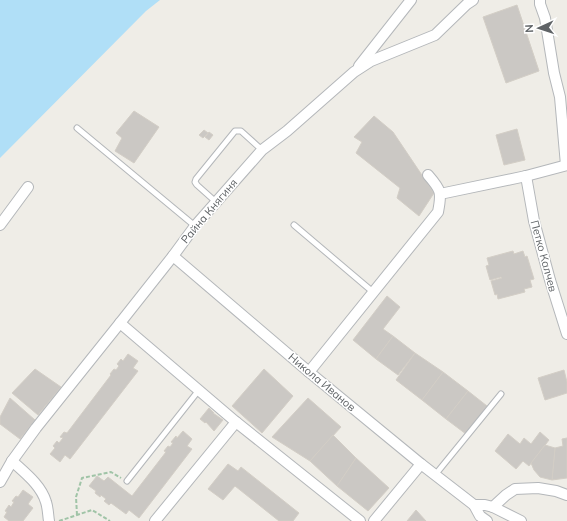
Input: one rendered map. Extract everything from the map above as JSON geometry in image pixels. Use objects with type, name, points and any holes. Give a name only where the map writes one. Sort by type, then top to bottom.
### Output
[{"type":"street","points":[[354,72],[411,0]]},
{"type":"street","name":"Райна Княгиня","points":[[0,482],[12,461],[36,428],[173,256],[195,226],[262,150],[287,131],[354,72],[371,61],[435,35],[473,0]]},
{"type":"street","points":[[440,194],[526,176],[566,165],[560,97],[554,73],[545,18],[538,1]]},
{"type":"street","points":[[308,372],[438,212],[440,194],[438,186],[428,175]]},
{"type":"street","name":"Петко Калчев","points":[[526,176],[534,221],[567,334]]},
{"type":"street","points":[[0,225],[28,188]]},
{"type":"street","name":"Никола Иванов","points":[[173,256],[308,372],[474,505],[480,516],[487,521]]},
{"type":"street","points":[[120,323],[236,422],[360,521]]},
{"type":"street","points":[[155,521],[236,422]]},
{"type":"street","points":[[12,461],[36,484],[42,492],[46,503],[49,521]]},
{"type":"street","points":[[374,521],[421,464]]},
{"type":"street","points":[[493,507],[515,489],[538,488],[556,491],[567,495]]},
{"type":"street","points":[[474,505],[493,507],[521,521]]},
{"type":"lane","points":[[77,128],[195,226]]},
{"type":"lane","points":[[216,202],[197,185],[195,182],[196,178],[235,132],[241,131],[262,150]]},
{"type":"lane","points":[[294,225],[373,292]]},
{"type":"lane","points":[[127,481],[199,390]]},
{"type":"lane","points":[[435,475],[501,394]]},
{"type":"path","points":[[77,515],[76,496],[82,478],[110,472],[127,481]]},
{"type":"path","points":[[58,521],[92,510],[110,521]]},
{"type":"water","points":[[0,0],[160,0],[146,11],[0,158]]},
{"type":"building","points":[[517,5],[539,71],[506,83],[483,17]]},
{"type":"building","points":[[134,111],[159,127],[134,163],[115,151],[122,138],[116,133]]},
{"type":"building","points":[[374,116],[393,132],[434,193],[419,216],[397,198],[400,188],[356,153],[362,142],[354,137]]},
{"type":"building","points":[[517,129],[525,160],[504,165],[496,135]]},
{"type":"building","points":[[204,130],[208,133],[203,138],[199,135]]},
{"type":"building","points":[[209,132],[213,135],[209,140],[205,137]]},
{"type":"building","points":[[513,251],[514,254],[523,251],[525,257],[527,256],[534,279],[530,280],[532,287],[524,289],[525,292],[498,299],[497,294],[495,295],[491,281],[502,278],[490,280],[486,266],[489,265],[487,258]]},
{"type":"building","points":[[387,296],[400,307],[383,329],[393,336],[376,359],[353,340]]},
{"type":"building","points":[[393,336],[415,353],[398,375],[376,359]]},
{"type":"building","points":[[415,353],[443,372],[422,400],[396,380]]},
{"type":"building","points":[[128,354],[138,361],[133,368],[138,371],[70,459],[65,455],[60,462],[50,454],[55,448],[53,446],[57,441],[59,443],[63,438],[60,437],[64,432],[67,433],[111,375],[110,374],[119,366],[117,364],[121,359],[123,361]]},
{"type":"building","points":[[35,369],[61,387],[38,415],[12,393]]},
{"type":"building","points":[[264,369],[293,396],[262,433],[232,406]]},
{"type":"building","points":[[564,370],[567,382],[567,393],[545,400],[538,378]]},
{"type":"building","points":[[443,372],[468,391],[446,419],[422,400]]},
{"type":"building","points":[[468,391],[487,406],[466,434],[446,419]]},
{"type":"building","points":[[10,398],[35,420],[20,439],[0,424],[0,417]]},
{"type":"building","points":[[308,398],[341,427],[310,461],[272,437]]},
{"type":"building","points":[[209,408],[223,420],[214,431],[206,422],[205,423],[200,419]]},
{"type":"building","points":[[183,431],[192,439],[187,446],[192,449],[139,518],[129,510],[126,514],[111,503],[109,505],[104,501],[106,499],[101,495],[100,497],[95,493],[96,491],[89,486],[97,476],[104,481],[108,477],[132,496],[166,452],[164,451],[173,443],[171,442]]},
{"type":"building","points":[[540,432],[549,440],[529,466],[523,461],[516,469],[495,451],[508,434],[520,444],[524,438],[531,444]]},
{"type":"building","points":[[333,435],[356,458],[337,486],[310,461]]},
{"type":"building","points":[[567,438],[567,478],[552,480],[555,448],[563,446],[562,439]]},
{"type":"building","points":[[545,445],[555,448],[552,480],[540,477],[534,470],[531,463]]},
{"type":"building","points":[[356,458],[389,488],[368,511],[337,486]]},
{"type":"building","points":[[228,464],[238,471],[241,467],[299,513],[293,521],[279,521],[235,486],[223,500],[208,489]]},
{"type":"building","points":[[23,490],[33,497],[28,504],[33,508],[23,521],[9,521],[4,517],[7,512],[5,511],[9,505],[11,507],[14,502],[12,501],[16,496],[18,497]]},
{"type":"building","points":[[416,510],[426,521],[407,521]]}]
